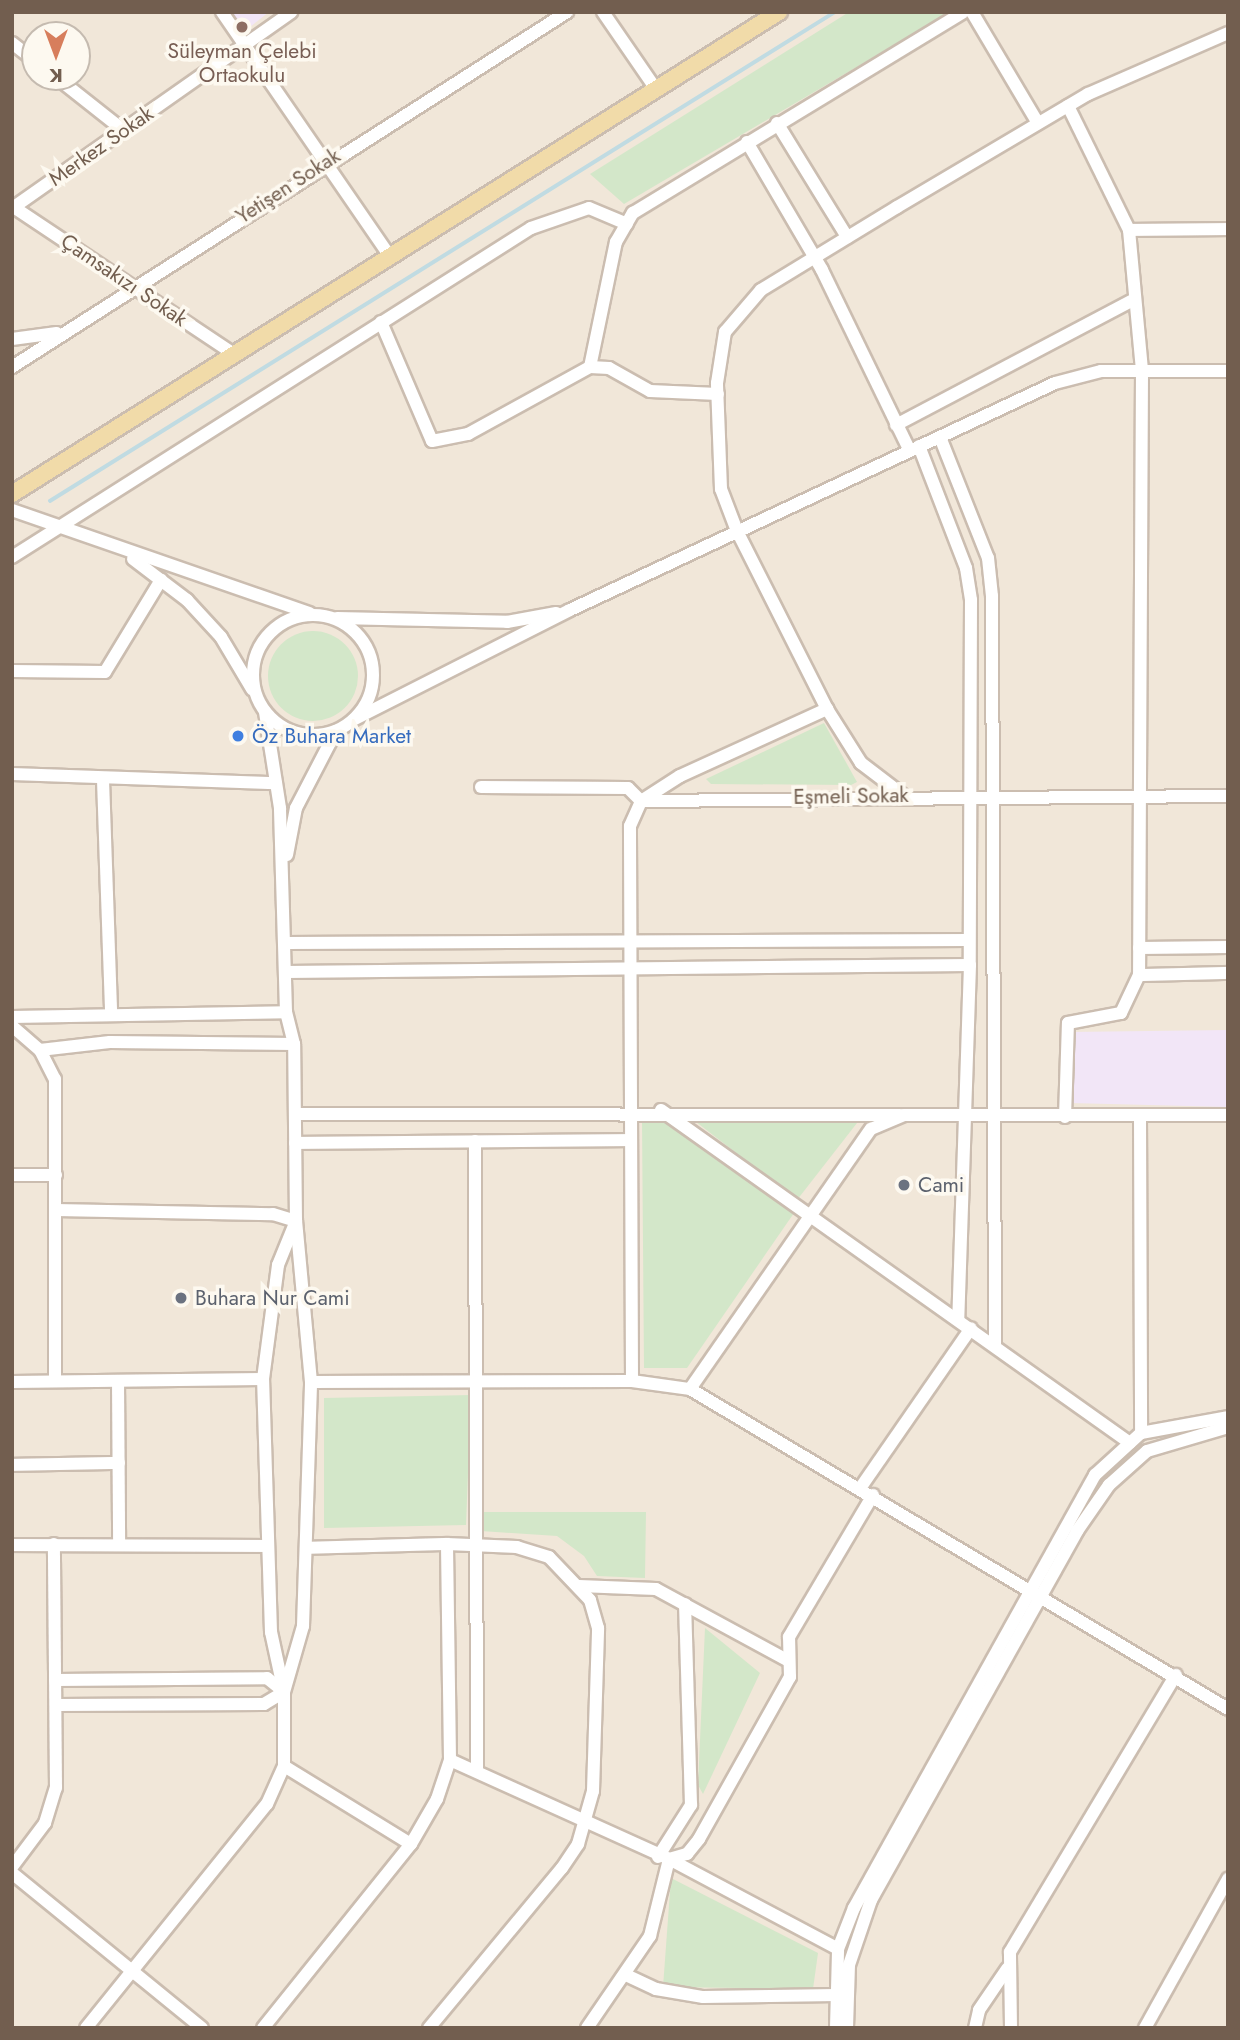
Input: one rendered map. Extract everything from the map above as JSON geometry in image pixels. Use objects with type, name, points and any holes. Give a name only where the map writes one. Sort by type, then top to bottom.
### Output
[{"type":"main road","points":[[12,494],[779,12]]},
{"type":"street","points":[[222,12],[329,159],[390,256]]},
{"type":"street","name":"Merkez Sokak","points":[[13,207],[291,12]]},
{"type":"street","name":"Yetişen Sokak","points":[[12,367],[329,159],[567,12]]},
{"type":"street","points":[[603,12],[656,89]]},
{"type":"street","points":[[590,367],[616,242],[633,213],[963,12]]},
{"type":"street","points":[[972,12],[1038,123]]},
{"type":"street","points":[[903,795],[861,763],[827,709],[737,531],[721,489],[718,394],[725,332],[761,290],[1038,123],[1186,46],[1228,33]]},
{"type":"street","points":[[74,91],[123,130]]},
{"type":"street","points":[[1065,1117],[1064,1030],[1068,1023],[1121,1013],[1139,975],[1142,371],[1131,301],[1129,230],[1068,106]]},
{"type":"street","points":[[777,123],[847,237]]},
{"type":"street","points":[[747,142],[812,258],[897,425],[915,448],[966,568],[971,600],[967,795],[970,965],[958,1319]]},
{"type":"street","name":"Çamsakızı Sokak","points":[[13,207],[135,285],[235,355]]},
{"type":"street","points":[[12,557],[56,525],[531,228],[589,208],[627,224]]},
{"type":"street","points":[[1129,230],[1228,229]]},
{"type":"street","points":[[897,425],[1131,301]]},
{"type":"street","points":[[380,322],[432,441],[468,433],[590,367],[609,368],[650,391],[718,394]]},
{"type":"street","points":[[12,339],[62,333]]},
{"type":"street","points":[[284,872],[296,808],[336,731],[353,720],[570,610],[1055,383],[1101,371],[1228,371]]},
{"type":"street","points":[[940,437],[988,558],[995,795],[995,1344]]},
{"type":"street","points":[[12,510],[122,551],[332,618],[507,622],[570,610]]},
{"type":"street","points":[[56,1705],[264,1704],[284,1692],[303,1626],[311,1382],[296,1221],[295,1044],[286,1012],[284,872],[276,783],[265,712],[221,637],[161,580],[122,551]]},
{"type":"street","points":[[12,671],[105,672],[161,580]]},
{"type":"street","points":[[256,695],[252,676],[260,645],[283,622],[313,614]]},
{"type":"street","points":[[332,618],[352,628],[372,664],[366,704],[353,720]]},
{"type":"street","points":[[632,1381],[630,826],[640,801],[827,709]]},
{"type":"street","points":[[265,712],[298,733],[336,731]]},
{"type":"street","points":[[12,774],[103,780],[276,783]]},
{"type":"street","points":[[103,780],[111,1013]]},
{"type":"street","name":"Eşmeli Sokak","points":[[481,787],[628,788],[640,801],[903,795],[1228,796]]},
{"type":"street","points":[[286,943],[970,940]]},
{"type":"street","points":[[1139,948],[1228,947]]},
{"type":"street","points":[[286,972],[630,965],[970,965]]},
{"type":"street","points":[[1139,975],[1228,973]]},
{"type":"street","points":[[12,1017],[111,1013],[286,1012]]},
{"type":"street","points":[[12,1027],[40,1050],[55,1079],[55,1381]]},
{"type":"street","points":[[40,1050],[110,1042],[295,1044]]},
{"type":"street","points":[[660,1110],[808,1217],[995,1344],[1130,1443]]},
{"type":"street","points":[[295,1114],[660,1110],[1065,1117],[1228,1115]]},
{"type":"street","points":[[690,1389],[871,1129],[904,1115]]},
{"type":"street","points":[[1140,1116],[1141,1433]]},
{"type":"street","points":[[295,1143],[631,1140]]},
{"type":"street","points":[[475,1141],[480,1381],[477,1770]]},
{"type":"street","points":[[12,1175],[56,1175]]},
{"type":"street","points":[[56,1210],[273,1214],[296,1221]]},
{"type":"street","points":[[86,2028],[267,1804],[284,1766],[284,1692],[271,1632],[263,1379],[278,1265],[296,1221]]},
{"type":"street","points":[[860,1487],[971,1328]]},
{"type":"street","points":[[12,1382],[263,1379]]},
{"type":"street","points":[[118,1381],[119,1544]]},
{"type":"street","points":[[311,1382],[632,1381],[690,1389],[873,1494],[1176,1675],[1228,1709]]},
{"type":"street","points":[[847,2028],[849,1965],[871,1900],[1095,1475],[1141,1433],[1228,1417]]},
{"type":"street","points":[[836,2028],[838,1949],[854,1908],[1036,1591],[1097,1500],[1129,1464],[1168,1440],[1228,1427]]},
{"type":"street","points":[[12,1465],[118,1463]]},
{"type":"street","points":[[664,1858],[687,1854],[699,1839],[790,1677],[787,1660],[789,1637],[873,1494]]},
{"type":"street","points":[[12,1867],[45,1824],[56,1788],[54,1544]]},
{"type":"street","points":[[263,2028],[411,1844],[437,1799],[450,1760],[447,1544]]},
{"type":"street","points":[[307,1548],[477,1544],[549,1557],[579,1586],[598,1628],[593,1791],[585,1821],[562,1868],[429,2028]]},
{"type":"street","points":[[12,1545],[267,1546]]},
{"type":"street","points":[[579,1586],[656,1589],[787,1660]]},
{"type":"street","points":[[587,2028],[626,1975],[650,1936],[664,1858],[691,1805],[685,1604]]},
{"type":"street","points":[[1011,2028],[1007,1969],[1010,1952],[1064,1857],[1176,1675]]},
{"type":"street","points":[[55,1680],[267,1678],[284,1692]]},
{"type":"street","points":[[450,1760],[477,1770],[664,1858],[838,1949]]},
{"type":"street","points":[[284,1766],[411,1844]]},
{"type":"street","points":[[12,1873],[202,2028]]},
{"type":"street","points":[[1145,2028],[1228,1879]]},
{"type":"street","points":[[975,2028],[979,2010],[1007,1969]]},
{"type":"street","points":[[626,1975],[656,1989],[703,1997],[837,1995]]},
{"type":"shaded area","points":[[12,12],[1228,12],[1228,2028],[12,2028]]},
{"type":"shaded area","name":"Süleyman Çelebi Ortaokulu","points":[[225,12],[269,12],[241,34]]},
{"type":"shaded area","points":[[1228,1030],[1228,1107],[1070,1103],[1069,1032]]},
{"type":"green space","points":[[849,12],[950,12],[624,204],[590,174]]},
{"type":"green space","points":[[313,631],[330,634],[345,644],[355,659],[358,676],[355,693],[345,708],[330,718],[313,721],[296,718],[281,708],[271,693],[268,676],[271,659],[281,644],[296,634]]},
{"type":"green space","points":[[824,723],[857,782],[851,785],[711,784],[706,779]]},
{"type":"green space","points":[[691,1118],[857,1123],[797,1200]]},
{"type":"green space","points":[[662,1120],[794,1213],[687,1368],[644,1368],[642,1121]]},
{"type":"green space","points":[[471,1395],[466,1525],[324,1528],[324,1398]]},
{"type":"green space","points":[[480,1512],[646,1512],[645,1578],[597,1576],[584,1556],[557,1536],[481,1531]]},
{"type":"green space","points":[[705,1628],[760,1673],[703,1794],[698,1785]]},
{"type":"green space","points":[[671,1878],[818,1953],[813,1989],[663,1987]]},
{"type":"waterway","points":[[50,501],[835,12]]},
{"type":"place","name":"Süleyman Çelebi Ortaokulu","points":[[242,27]]},
{"type":"place","name":"Öz Buhara Market","points":[[238,736]]},
{"type":"place","name":"Cami","points":[[904,1185]]},
{"type":"place","name":"Buhara Nur Cami","points":[[181,1298]]}]
